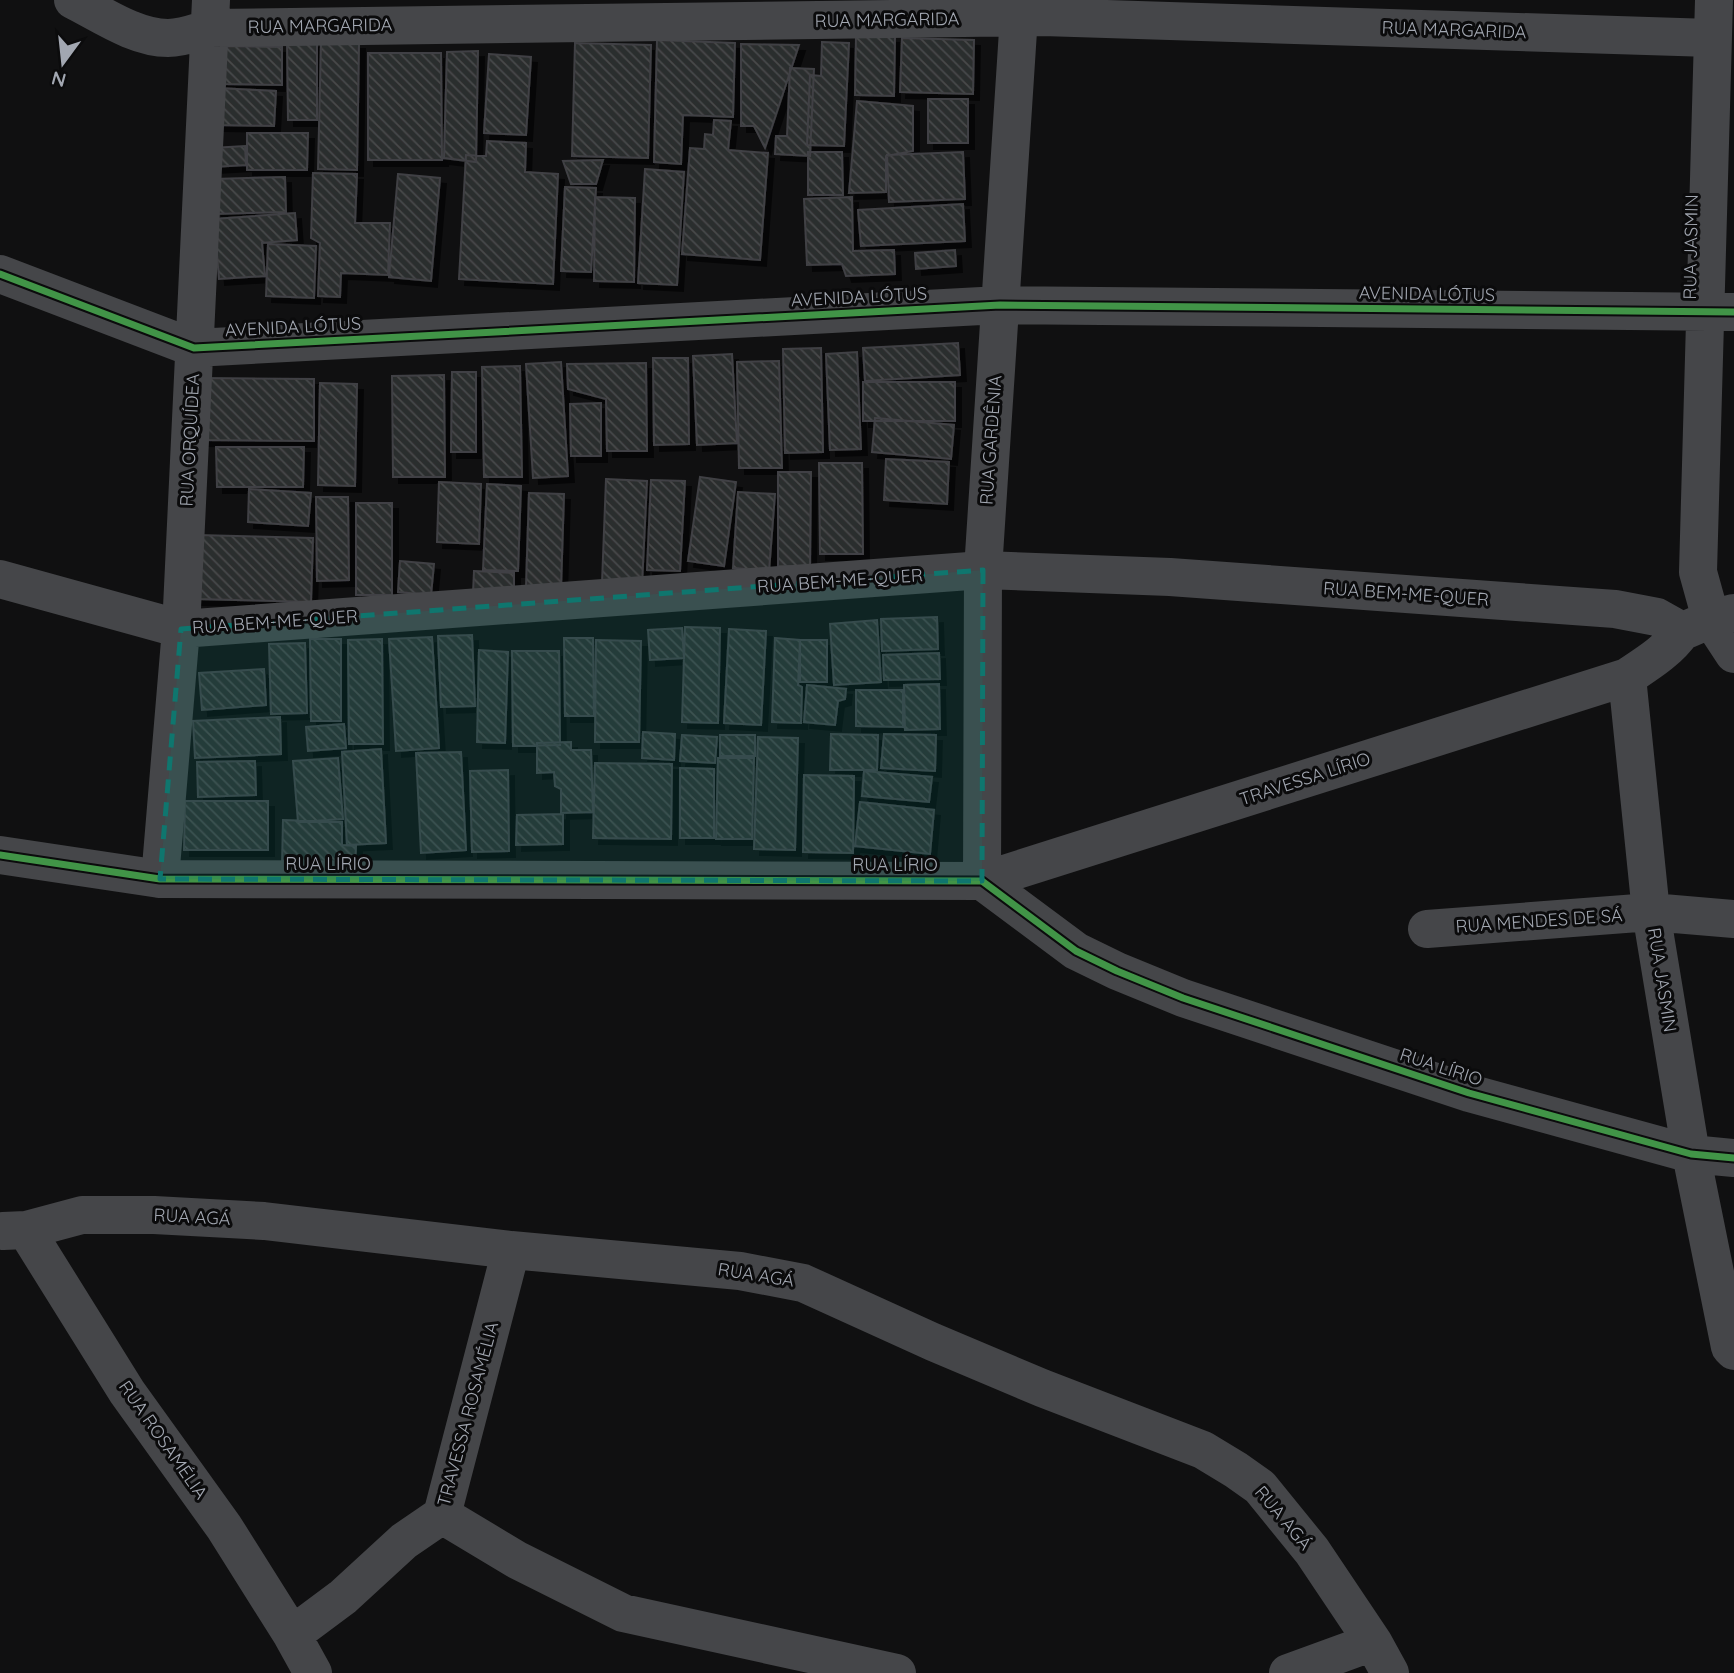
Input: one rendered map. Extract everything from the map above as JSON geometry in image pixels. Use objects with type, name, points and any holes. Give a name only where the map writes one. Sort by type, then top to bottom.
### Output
[{"type":"street","name":"RUA MARGARIDA","points":[[73,0],[146,35],[169,38],[189,35],[211,14],[1020,9],[1043,17],[1712,38]]},
{"type":"street","name":"RUA JASMIN","points":[[1709,621],[1698,572],[1720,313],[1712,38],[1714,0]]},
{"type":"street","name":"RUA GARDÊNIA","points":[[982,881],[983,570],[1020,9]]},
{"type":"street","name":"RUA ORQUÍDEA","points":[[160,879],[181,629],[211,14]]},
{"type":"street","name":"AVENIDA LÓTUS","points":[[0,274],[194,348],[1000,305],[1720,313]]},
{"type":"street","name":"RUA BEM-ME-QUER","points":[[0,579],[181,629],[983,570],[1170,577],[1615,609],[1657,617],[1709,621]]},
{"type":"street","points":[[1627,677],[1709,621],[1734,654]]},
{"type":"street","name":"RUA JASMIN","points":[[1627,677],[1651,912],[1691,1154],[1730,1347],[1734,1351]]},
{"type":"street","name":"TRAVESSA LÍRIO","points":[[982,881],[1627,677]]},
{"type":"street","name":"RUA LÍRIO","points":[[0,855],[160,879],[982,881],[1076,951],[1183,998],[1469,1093],[1691,1154],[1734,1158]]},
{"type":"street","name":"RUA MENDES DE SÁ","points":[[1427,929],[1651,912],[1734,919]]},
{"type":"street","name":"RUA AGÁ","points":[[13,1230],[82,1215],[154,1215],[264,1221],[511,1250],[740,1271],[803,1283],[1042,1388],[1203,1450],[1260,1487],[1312,1551],[1382,1658]]},
{"type":"street","name":"RUA ROSAMÉLIA","points":[[13,1230],[224,1527],[313,1673]]},
{"type":"street","name":"TRAVESSA ROSAMÉLIA","points":[[292,1635],[343,1597],[404,1541],[442,1515],[511,1250]]},
{"type":"street","points":[[442,1515],[517,1560],[623,1613],[897,1673]]},
{"type":"street","points":[[1288,1673],[1382,1658]]},
{"type":"highlighted area","points":[[983,570],[982,881],[160,879],[181,629]]},
{"type":"building","points":[[856,36],[895,37],[894,96],[855,95]]},
{"type":"building","points":[[902,38],[974,40],[973,94],[900,92]]},
{"type":"building","points":[[657,40],[735,43],[733,117],[683,115],[681,164],[654,162]]},
{"type":"building","points":[[287,42],[317,42],[317,120],[288,120]]},
{"type":"building","points":[[822,42],[849,43],[844,146],[807,145],[810,75],[821,76]]},
{"type":"building","points":[[321,43],[359,43],[357,170],[318,169]]},
{"type":"building","points":[[575,43],[651,45],[648,158],[572,156]]},
{"type":"building","points":[[741,44],[799,45],[765,148],[754,126],[741,126]]},
{"type":"building","points":[[221,46],[282,47],[282,85],[221,84]]},
{"type":"building","points":[[478,51],[476,162],[444,158],[447,52]]},
{"type":"building","points":[[368,53],[441,53],[442,160],[368,160]]},
{"type":"building","points":[[489,54],[531,57],[526,135],[484,133]]},
{"type":"building","points":[[790,68],[814,69],[810,156],[775,154],[776,136],[787,136]]},
{"type":"building","points":[[218,88],[276,91],[274,126],[216,125]]},
{"type":"building","points":[[928,99],[968,99],[968,143],[928,143]]},
{"type":"building","points":[[857,101],[913,106],[913,151],[886,156],[886,192],[849,193]]},
{"type":"building","points":[[714,120],[731,121],[728,150],[768,153],[760,260],[682,254],[690,148],[704,149],[705,134],[713,135]]},
{"type":"building","points":[[247,133],[308,133],[307,170],[247,170]]},
{"type":"building","points":[[487,141],[526,143],[525,172],[558,174],[553,284],[459,279],[466,155],[486,156]]},
{"type":"building","points":[[245,146],[246,165],[213,167],[212,148]]},
{"type":"building","points":[[808,152],[842,152],[843,195],[808,195]]},
{"type":"building","points":[[963,152],[965,199],[889,202],[887,155]]},
{"type":"building","points":[[603,160],[596,184],[571,184],[563,161]]},
{"type":"building","points":[[645,169],[684,172],[677,285],[638,283]]},
{"type":"building","points":[[313,173],[357,174],[355,223],[390,223],[388,275],[341,273],[340,297],[318,296],[320,243],[311,238]]},
{"type":"building","points":[[398,174],[440,178],[431,281],[389,277]]},
{"type":"building","points":[[285,177],[286,212],[216,214],[214,179]]},
{"type":"building","points":[[565,187],[596,188],[591,272],[561,271]]},
{"type":"building","points":[[595,197],[635,198],[634,282],[594,281]]},
{"type":"building","points":[[852,197],[853,251],[894,250],[895,274],[846,276],[842,264],[807,265],[804,199]]},
{"type":"building","points":[[963,204],[965,241],[861,246],[858,210]]},
{"type":"building","points":[[295,213],[297,240],[262,243],[265,276],[219,279],[214,219]]},
{"type":"building","points":[[268,244],[316,246],[314,298],[266,296]]},
{"type":"building","points":[[955,250],[956,266],[916,269],[915,253]]},
{"type":"building","points":[[958,343],[960,375],[865,381],[863,348]]},
{"type":"building","points":[[821,348],[823,452],[785,453],[783,349]]},
{"type":"building","points":[[857,352],[861,449],[830,450],[826,354]]},
{"type":"building","points":[[732,354],[737,443],[697,445],[693,356]]},
{"type":"building","points":[[653,358],[688,358],[689,444],[654,445]]},
{"type":"building","points":[[779,361],[782,468],[739,468],[737,362]]},
{"type":"building","points":[[561,362],[568,476],[533,478],[526,364]]},
{"type":"building","points":[[646,363],[647,451],[607,451],[606,399],[568,389],[567,364]]},
{"type":"building","points":[[520,366],[522,477],[484,477],[482,367]]},
{"type":"building","points":[[452,372],[476,372],[476,452],[451,452]]},
{"type":"building","points":[[444,375],[445,477],[393,477],[392,376]]},
{"type":"building","points":[[200,378],[314,379],[314,441],[200,440]]},
{"type":"building","points":[[863,382],[955,382],[955,421],[863,421]]},
{"type":"building","points":[[320,383],[357,384],[355,486],[318,485]]},
{"type":"building","points":[[601,403],[601,456],[571,456],[570,404]]},
{"type":"building","points":[[875,418],[954,425],[951,459],[872,452]]},
{"type":"building","points":[[216,447],[304,447],[303,487],[217,487]]},
{"type":"building","points":[[886,459],[949,462],[947,504],[884,500]]},
{"type":"building","points":[[819,463],[862,463],[863,554],[820,554]]},
{"type":"building","points":[[778,472],[811,472],[810,567],[778,566]]},
{"type":"building","points":[[700,477],[736,482],[724,566],[688,561]]},
{"type":"building","points":[[606,479],[647,481],[642,585],[602,583]]},
{"type":"building","points":[[651,480],[685,481],[680,571],[647,570]]},
{"type":"building","points":[[439,482],[481,484],[479,544],[437,542]]},
{"type":"building","points":[[487,484],[521,486],[518,571],[483,570]]},
{"type":"building","points":[[249,489],[311,493],[308,526],[248,522]]},
{"type":"building","points":[[738,492],[775,494],[769,571],[733,568]]},
{"type":"building","points":[[529,493],[564,494],[561,588],[526,587]]},
{"type":"building","points":[[316,497],[348,497],[349,580],[317,581]]},
{"type":"building","points":[[356,503],[392,503],[392,595],[356,595]]},
{"type":"building","points":[[197,535],[313,538],[311,602],[196,599]]},
{"type":"building","points":[[400,561],[434,564],[431,595],[398,592]]},
{"type":"building","points":[[474,571],[514,573],[514,595],[473,593]]},
{"type":"building","points":[[937,617],[938,649],[882,651],[881,619]]},
{"type":"building","points":[[877,620],[881,682],[834,685],[830,624]]},
{"type":"building","points":[[685,627],[720,628],[718,723],[682,722]]},
{"type":"building","points":[[682,628],[684,658],[650,660],[648,630]]},
{"type":"building","points":[[729,629],[766,631],[761,725],[724,723]]},
{"type":"building","points":[[472,635],[475,706],[441,707],[438,636]]},
{"type":"building","points":[[432,637],[439,748],[396,751],[389,639]]},
{"type":"building","points":[[564,638],[593,638],[594,716],[565,716]]},
{"type":"building","points":[[775,638],[800,640],[798,685],[802,687],[801,723],[772,722]]},
{"type":"building","points":[[310,639],[341,639],[341,721],[311,721]]},
{"type":"building","points":[[382,639],[383,744],[349,744],[348,640]]},
{"type":"building","points":[[596,640],[641,641],[639,742],[595,742]]},
{"type":"building","points":[[800,640],[827,640],[827,682],[800,682]]},
{"type":"building","points":[[305,643],[307,713],[271,714],[269,644]]},
{"type":"building","points":[[479,650],[508,652],[505,743],[477,742]]},
{"type":"building","points":[[512,651],[559,651],[560,745],[513,746]]},
{"type":"building","points":[[939,653],[940,679],[884,680],[883,655]]},
{"type":"building","points":[[264,669],[266,705],[202,710],[199,673]]},
{"type":"building","points":[[939,684],[940,729],[905,730],[904,685]]},
{"type":"building","points":[[807,685],[846,689],[845,699],[838,701],[835,725],[804,722]]},
{"type":"building","points":[[856,690],[903,690],[903,727],[856,726]]},
{"type":"building","points":[[280,717],[281,754],[195,758],[193,721]]},
{"type":"building","points":[[344,724],[346,748],[308,751],[306,727]]},
{"type":"building","points":[[643,732],[675,734],[674,760],[642,758]]},
{"type":"building","points":[[831,734],[878,735],[877,770],[830,770]]},
{"type":"building","points":[[884,734],[936,735],[935,771],[881,768]]},
{"type":"building","points":[[682,735],[717,737],[715,763],[680,761]]},
{"type":"building","points":[[720,735],[755,735],[755,756],[720,756]]},
{"type":"building","points":[[758,737],[798,738],[795,850],[754,849]]},
{"type":"building","points":[[571,742],[571,750],[591,750],[593,812],[561,813],[561,789],[555,786],[554,772],[537,773],[537,743]]},
{"type":"building","points":[[381,749],[386,843],[347,845],[342,752]]},
{"type":"building","points":[[461,752],[466,850],[421,853],[416,753]]},
{"type":"building","points":[[338,758],[343,819],[298,822],[293,761]]},
{"type":"building","points":[[718,758],[754,758],[752,839],[716,839]]},
{"type":"building","points":[[255,761],[256,795],[198,797],[197,762]]},
{"type":"building","points":[[595,763],[672,764],[671,839],[593,838]]},
{"type":"building","points":[[680,768],[714,769],[714,838],[680,838]]},
{"type":"building","points":[[508,770],[509,851],[472,852],[470,771]]},
{"type":"building","points":[[864,771],[932,777],[929,802],[862,796]]},
{"type":"building","points":[[804,775],[854,776],[853,853],[803,852]]},
{"type":"building","points":[[185,801],[268,801],[268,850],[184,850]]},
{"type":"building","points":[[860,802],[934,810],[930,854],[855,846]]},
{"type":"building","points":[[563,814],[563,844],[516,845],[517,815]]},
{"type":"building","points":[[283,820],[342,822],[342,845],[356,846],[355,867],[282,865]]},
{"type":"cycle path","points":[[0,274],[194,348],[1000,305],[1734,312]]},
{"type":"cycle path","points":[[0,855],[160,879],[982,881],[1076,951],[1183,998],[1469,1093],[1691,1154],[1734,1158]]}]
